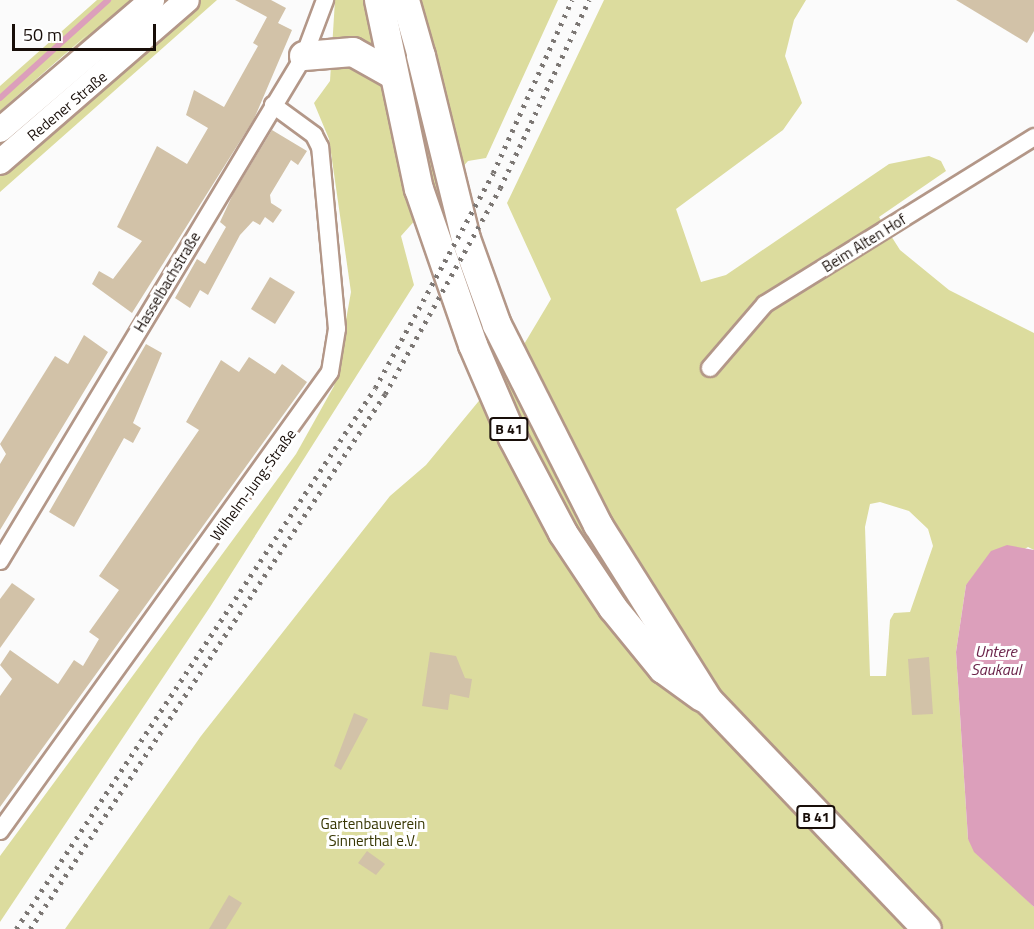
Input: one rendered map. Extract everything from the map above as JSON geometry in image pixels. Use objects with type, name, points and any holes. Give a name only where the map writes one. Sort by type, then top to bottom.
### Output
[{"type":"highway","points":[[304,56],[353,52],[375,35],[382,9]]},
{"type":"highway","name":"B 41","points":[[382,9],[418,189],[441,260],[513,438],[563,533],[613,608],[663,669],[709,701],[927,929]]},
{"type":"highway","points":[[353,52],[394,75]]},
{"type":"highway","name":"B 41","points":[[421,56],[466,239],[497,325],[573,481],[709,701]]},
{"type":"main road","name":"Redener Straße","points":[[0,129],[152,0]]},
{"type":"main road","name":"Redener Straße","points":[[0,162],[187,0]]},
{"type":"main road","name":"B 41","points":[[405,0],[421,56]]},
{"type":"main road","name":"B 41","points":[[412,0],[421,56]]},
{"type":"street","name":"Hasselbachstraße","points":[[0,561],[304,56],[325,0]]},
{"type":"street","name":"Wilhelm-Jung-Straße","points":[[0,831],[330,372],[337,329],[320,147],[314,135],[273,105]]},
{"type":"street","name":"Beim Alten Hof","points":[[710,368],[765,304],[1034,137]]},
{"type":"green space","points":[[97,0],[217,0],[0,192],[0,115],[89,33],[0,111],[0,86]]},
{"type":"green space","points":[[335,0],[558,0],[486,158],[468,161],[401,236],[414,285],[210,607],[0,922],[0,856],[296,454],[334,386],[351,292],[329,139],[314,103],[330,81]]},
{"type":"green space","name":"Gartenbauverein Sinnerthal e.V.","points":[[604,0],[806,0],[794,20],[785,56],[802,103],[783,130],[676,209],[701,282],[726,275],[889,164],[929,156],[941,161],[946,171],[879,217],[900,250],[949,290],[1034,333],[1034,550],[1028,547],[966,585],[956,652],[968,839],[1034,907],[1034,929],[65,929],[201,736],[390,496],[426,465],[520,351],[551,299],[507,203]],"holes":[[[880,502],[909,511],[928,529],[933,546],[910,612],[894,613],[890,620],[886,676],[870,676],[865,527],[870,504]]]},
{"type":"water","name":"Untere Saukaul","points":[[1007,545],[1034,550],[1034,907],[974,852],[968,839],[956,652],[966,585],[991,551]]},
{"type":"building","points":[[235,0],[271,0],[286,8],[278,23],[292,30],[254,119],[132,313],[92,284],[99,271],[113,279],[142,241],[117,227],[157,146],[187,164],[208,128],[186,115],[194,90],[224,107],[258,46],[253,43],[267,17]]},
{"type":"building","points":[[956,0],[1034,0],[1034,31],[1027,43]]},
{"type":"building","points":[[272,130],[307,151],[298,165],[291,160],[270,195],[271,203],[282,210],[273,223],[265,217],[260,225],[253,221],[240,235],[208,295],[200,290],[190,308],[175,298],[197,259],[205,264],[226,227],[220,222],[233,194]]},
{"type":"building","points":[[270,277],[295,292],[275,324],[251,309]]},
{"type":"building","points":[[84,335],[108,352],[0,530],[0,464],[6,454],[0,444],[55,356],[68,364]]},
{"type":"building","points":[[146,344],[162,353],[133,423],[141,428],[133,443],[124,438],[74,527],[49,512]]},
{"type":"building","points":[[249,357],[275,374],[282,364],[307,382],[0,807],[0,696],[12,679],[0,665],[10,650],[58,684],[74,660],[83,666],[99,639],[89,632],[119,590],[99,576],[199,430],[186,422],[221,360],[239,372]]},
{"type":"building","points":[[12,583],[35,599],[0,648],[0,599]]},
{"type":"building","points":[[430,652],[456,656],[465,678],[472,679],[469,698],[450,694],[448,710],[422,706]]},
{"type":"building","points":[[929,657],[933,714],[912,715],[908,659]]},
{"type":"building","points":[[354,713],[368,719],[341,770],[334,766]]},
{"type":"building","points":[[367,851],[385,864],[376,875],[358,863]]},
{"type":"building","points":[[229,895],[242,903],[226,929],[209,929]]},
{"type":"waterway","points":[[0,98],[108,0]]},
{"type":"railway","points":[[16,929],[375,388],[493,173],[572,0]]},
{"type":"railway","points":[[30,929],[385,394],[500,188],[589,0]]}]
